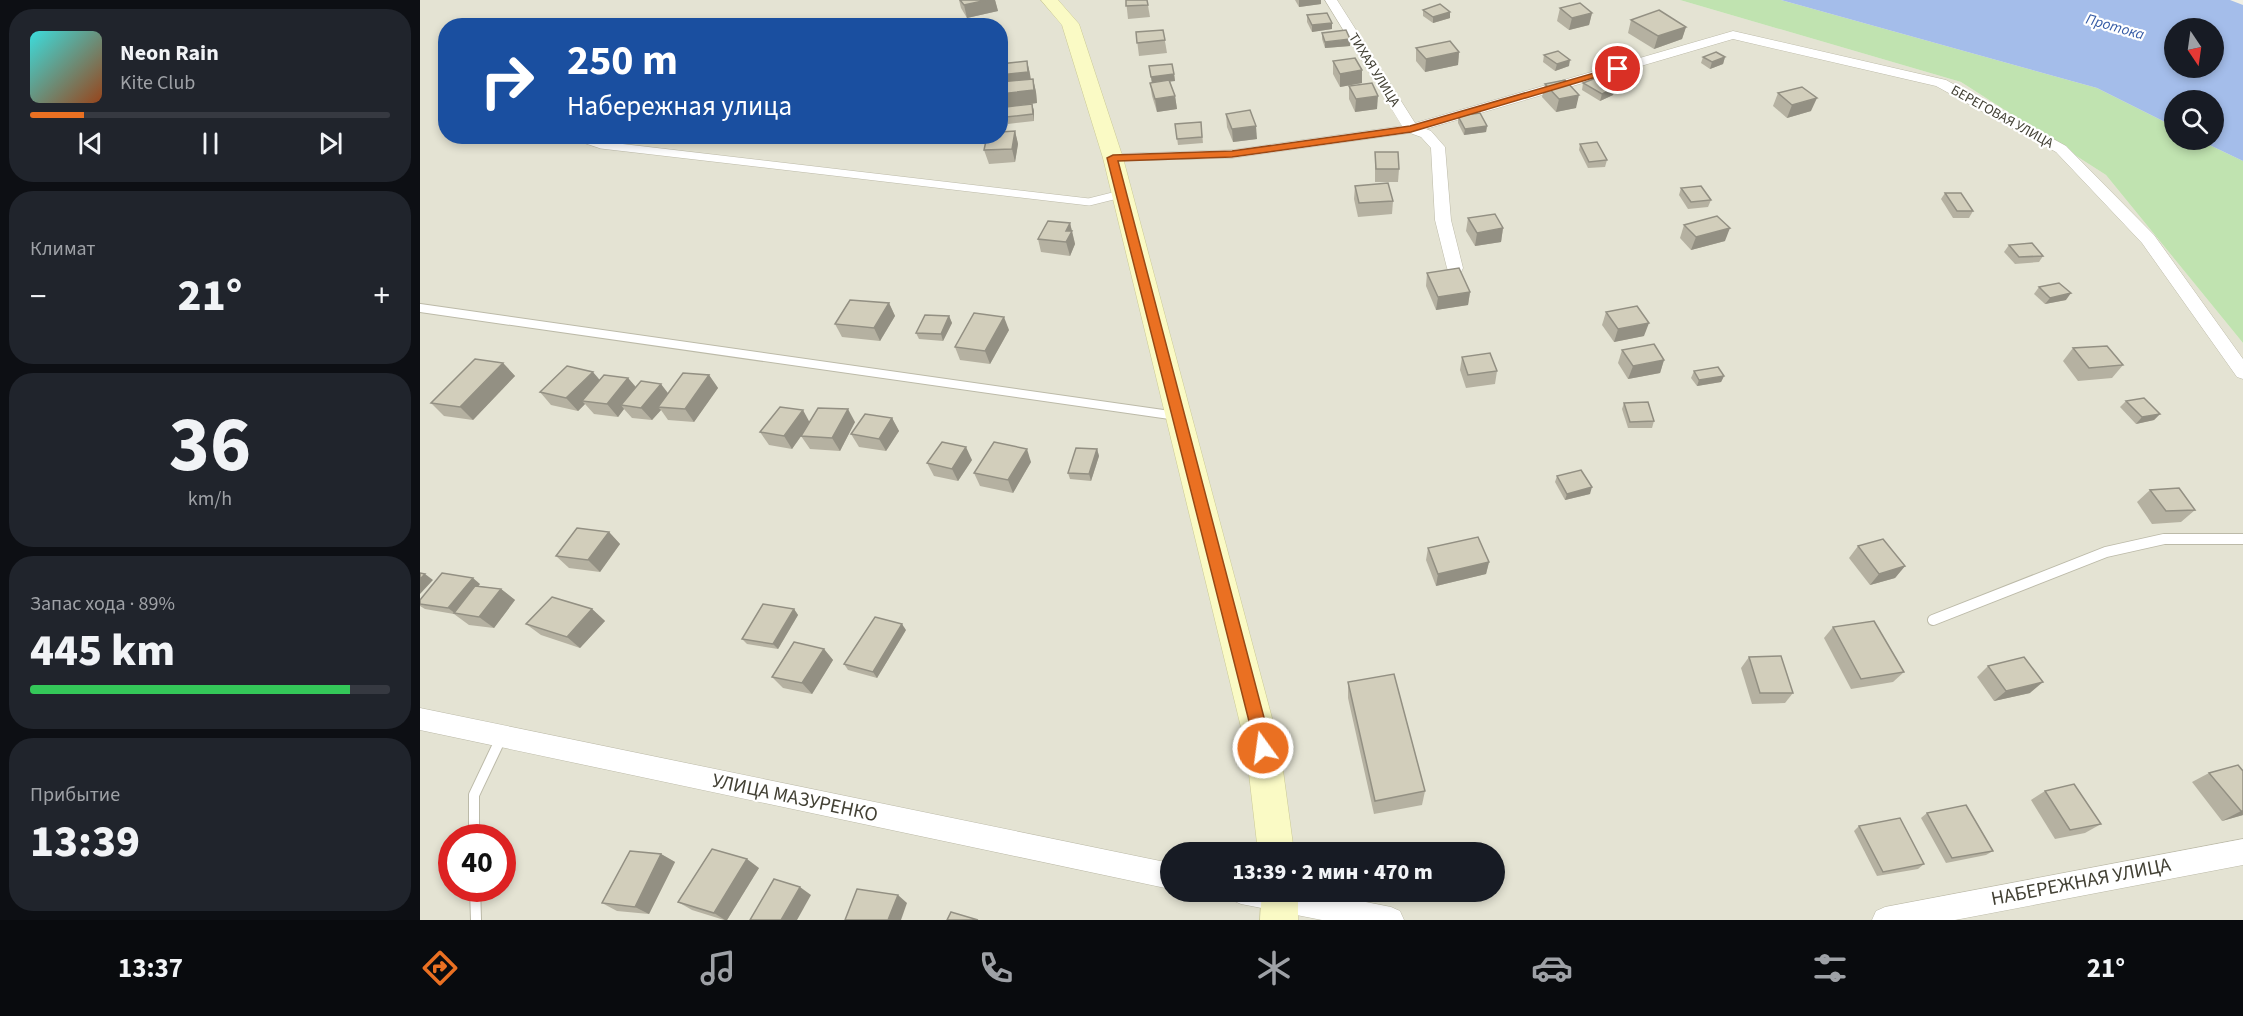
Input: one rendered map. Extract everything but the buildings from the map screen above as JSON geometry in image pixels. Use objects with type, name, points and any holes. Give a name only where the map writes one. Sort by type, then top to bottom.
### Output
[{"type":"street","points":[[1049,0],[1070,24],[1113,158],[1263,748],[1275,842]]},
{"type":"street","name":"ТИХАЯ УЛИЦА","points":[[1331,0],[1411,129],[1426,134],[1438,147],[1443,220],[1455,268]]},
{"type":"street","name":"БЕРЕГОВАЯ УЛИЦА","points":[[1411,129],[1733,35],[1941,83],[2061,149],[2148,239],[2243,372]]},
{"type":"street","points":[[1113,158],[1232,154],[1411,129]]},
{"type":"street","name":"УЛИЦА МАЗУРЕНКО","points":[[420,719],[1160,874]]},
{"type":"street","name":"НАБЕРЕЖНАЯ УЛИЦА","points":[[1885,920],[2243,852]]},
{"type":"street","points":[[1280,903],[1390,920]]},
{"type":"lane","points":[[598,144],[1089,202],[1121,194]]},
{"type":"lane","points":[[420,308],[1177,416]]},
{"type":"lane","points":[[1933,621],[2106,552],[2164,539],[2243,539]]},
{"type":"lane","points":[[474,824],[474,795],[502,736]]},
{"type":"lane","points":[[475,902],[476,920]]},
{"type":"shaded area","points":[[420,0],[1680,0],[1961,82],[2106,175],[2243,343],[2243,920],[420,920]]},
{"type":"green space","points":[[1680,0],[1781,0],[2097,88],[2164,122],[2164,150],[2220,150],[2243,161],[2243,343],[2106,175],[1961,82]]},
{"type":"water","name":"Протока","points":[[1781,0],[2230,0],[2243,5],[2243,161],[2220,150],[2224,150],[2224,90],[2164,90],[2164,122],[2097,88]]},
{"type":"route","points":[[1263,748],[1113,158],[1232,154],[1411,129],[1618,69]]}]
